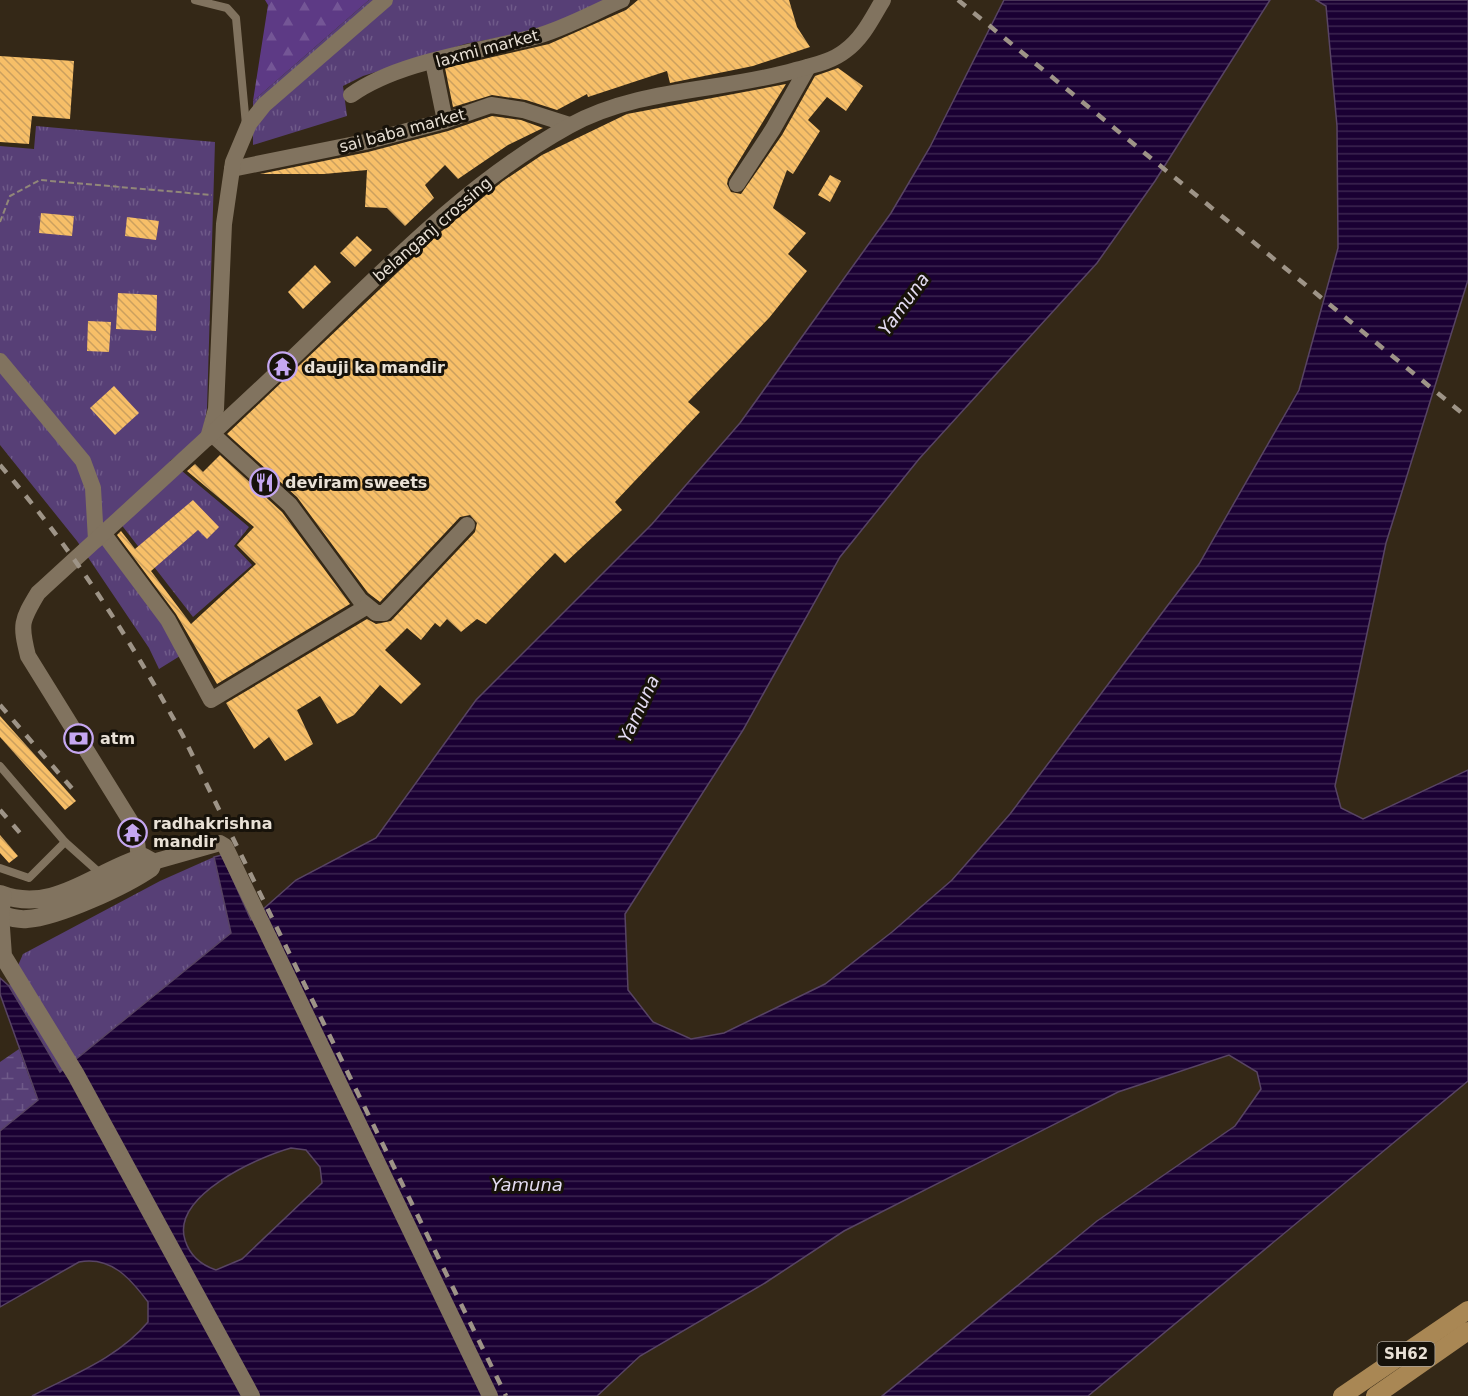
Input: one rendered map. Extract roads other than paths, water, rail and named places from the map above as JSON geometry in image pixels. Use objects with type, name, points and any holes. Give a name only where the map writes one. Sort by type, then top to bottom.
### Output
[{"type":"main road","points":[[76,896],[102,875],[146,860],[151,868],[127,884],[76,896],[1,904],[3,956],[76,1075],[251,1396]]},
{"type":"main road","name":"SH62","points":[[1342,1396],[1468,1310]]},
{"type":"main road","name":"SH62","points":[[1381,1395],[1468,1332]]},
{"type":"street","points":[[385,0],[264,105],[246,129],[232,169],[224,224],[216,409],[210,436],[290,505],[366,607],[376,613],[384,613],[467,525]]},
{"type":"street","name":"laxmi market","points":[[351,95],[369,82],[432,62],[470,51],[536,37],[622,0]]},
{"type":"street","name":"belanganj crossing","points":[[146,860],[136,833],[28,656],[21,629],[26,613],[38,593],[210,436],[463,198],[520,156],[570,125],[606,109],[647,97],[771,77],[826,62],[847,50],[864,33],[883,0]]},
{"type":"street","points":[[432,62],[445,121]]},
{"type":"street","points":[[737,184],[808,67]]},
{"type":"street","name":"sai baba market","points":[[232,169],[365,142],[445,121],[491,105],[523,110],[570,125]]},
{"type":"street","points":[[0,361],[83,461],[93,488],[99,537],[168,620],[211,700],[366,607]]},
{"type":"street","points":[[146,860],[219,843],[225,846],[490,1396]]},
{"type":"lane","points":[[195,0],[227,8],[236,18],[246,129]]},
{"type":"lane","points":[[0,766],[65,843],[102,875]]},
{"type":"lane","points":[[0,868],[29,878],[65,843]]},
{"type":"water","name":"Yamuna","points":[[1004,0],[1270,0],[1155,181],[1097,263],[919,459],[840,557],[743,730],[625,914],[628,990],[653,1022],[691,1039],[724,1033],[825,984],[892,932],[952,880],[1010,814],[1199,564],[1299,390],[1338,248],[1337,126],[1326,6],[1316,0],[1468,0],[1468,280],[1386,543],[1335,786],[1341,808],[1363,819],[1468,770],[1468,1081],[1088,1396],[882,1396],[1097,1221],[1235,1126],[1261,1089],[1257,1072],[1229,1055],[1118,1092],[844,1231],[765,1283],[640,1356],[597,1396],[32,1396],[94,1365],[123,1346],[148,1322],[148,1302],[119,1271],[101,1262],[90,1261],[79,1262],[0,1307],[0,1131],[38,1100],[0,994],[0,978],[9,986],[60,1072],[231,933],[214,857],[222,855],[251,920],[296,880],[376,838],[476,700],[652,524],[740,423],[891,213],[930,147]],"holes":[[[291,1148],[306,1150],[320,1167],[322,1183],[242,1259],[216,1270],[197,1259],[185,1240],[184,1224],[191,1208],[204,1194],[239,1169],[259,1160]]]},
{"type":"railway","points":[[958,0],[1468,418]]},
{"type":"railway","points":[[0,465],[52,530],[99,596],[121,629],[183,736],[506,1396]]},
{"type":"railway","points":[[0,705],[75,792]]},
{"type":"railway","points":[[0,810],[20,833]]},
{"type":"place","name":"dauji ka mandir","points":[[283,367]]},
{"type":"place","name":"deviram sweets","points":[[264,482]]},
{"type":"place","name":"atm","points":[[79,738]]},
{"type":"place","name":"radhakrishna mandir","points":[[132,832]]}]
